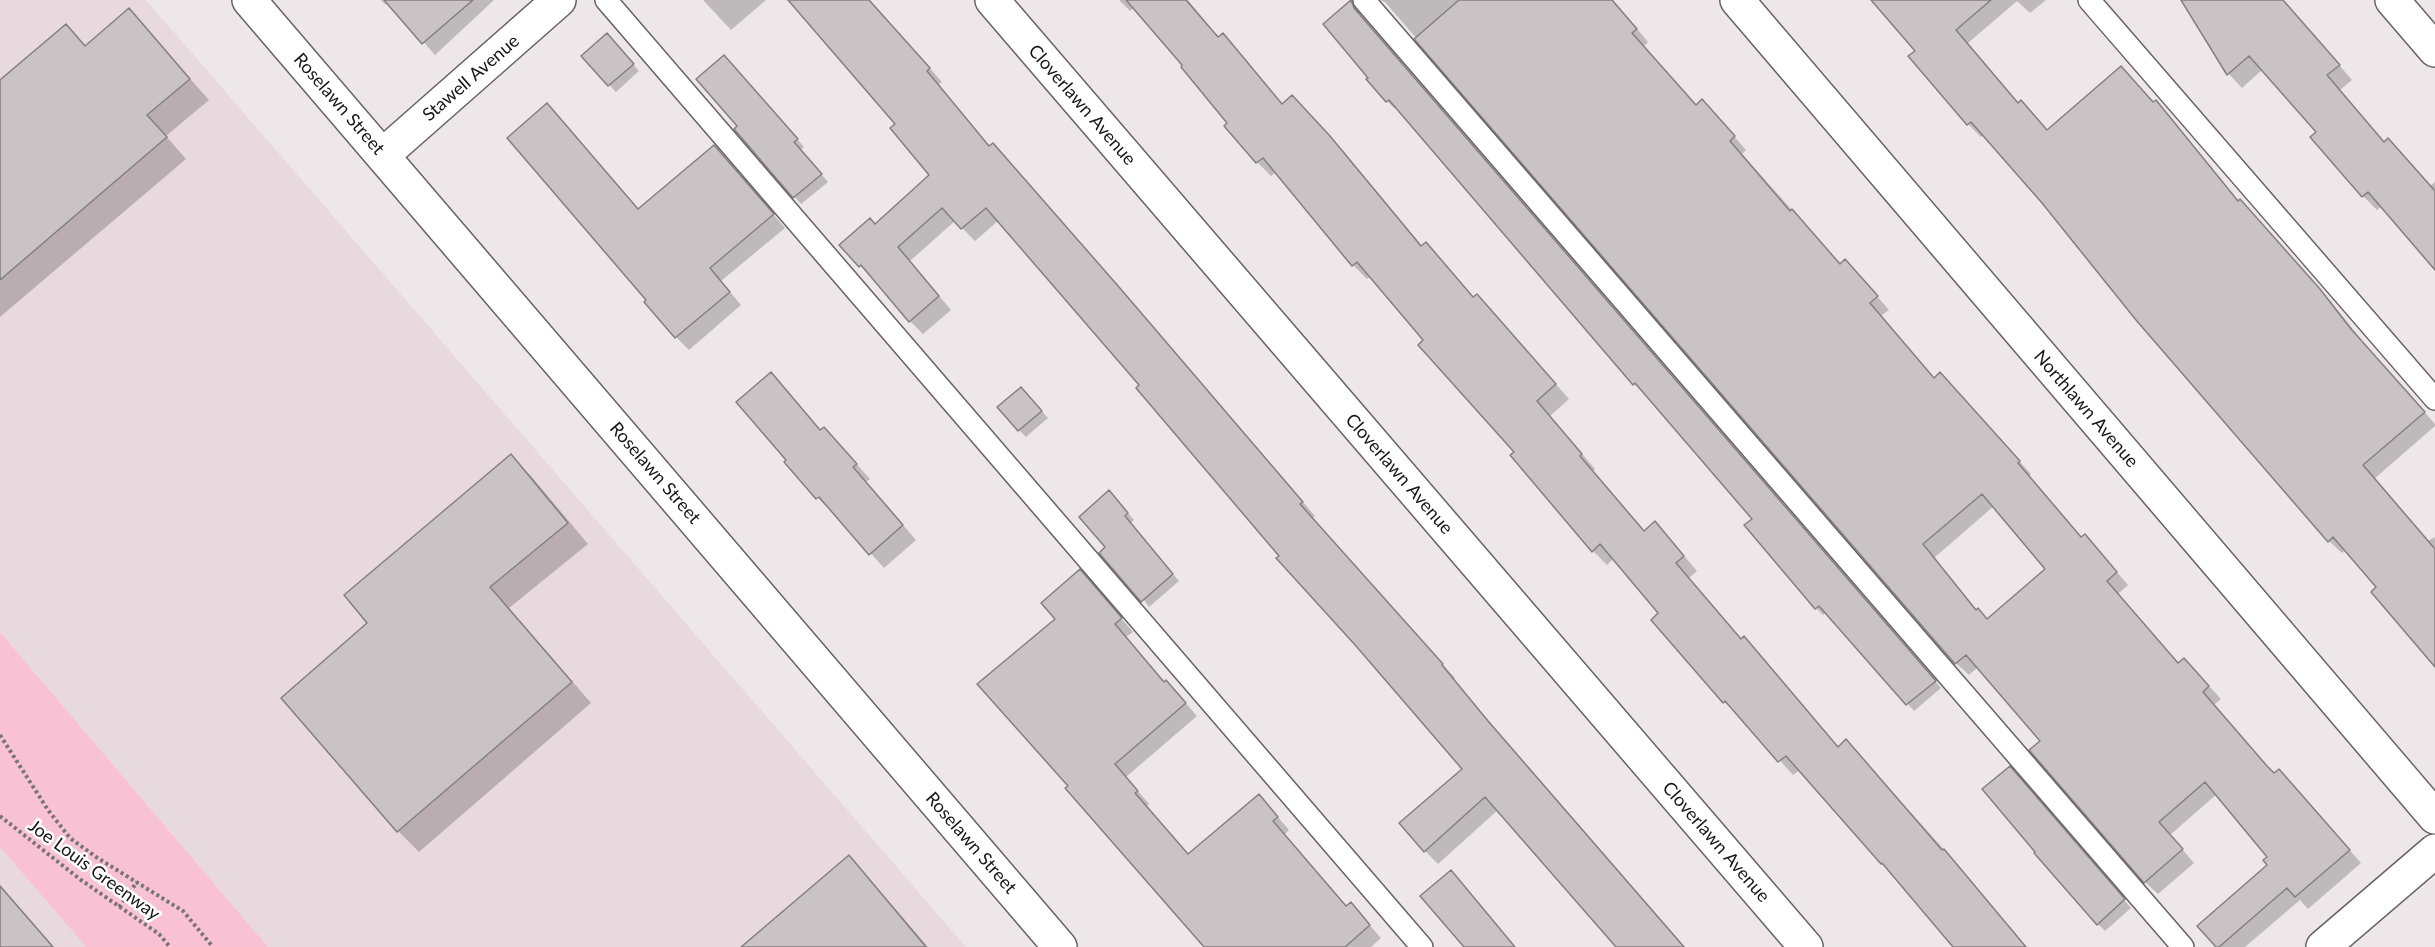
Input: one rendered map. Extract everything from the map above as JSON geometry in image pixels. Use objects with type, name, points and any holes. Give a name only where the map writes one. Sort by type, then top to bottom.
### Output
[{"type":"street","name":"Roselawn Street","points":[[249,0],[1060,947]]},
{"type":"street","name":"Stawell Avenue","points":[[383,155],[559,0]]},
{"type":"street","name":"Cloverlawn Avenue","points":[[992,0],[1806,947]]},
{"type":"street","name":"Northlawn Avenue","points":[[1737,0],[2435,817]]},
{"type":"street","points":[[2392,0],[2435,50]]},
{"type":"street","points":[[2323,947],[2435,851]]},
{"type":"lane","points":[[606,0],[1422,947]]},
{"type":"lane","points":[[1364,0],[2183,947]]},
{"type":"lane","points":[[2089,0],[2435,399]]},
{"type":"path","name":"Joe Louis Greenway","points":[[0,735],[48,810],[70,838],[96,857],[183,911],[213,947]]},
{"type":"path","name":"Joe Louis Greenway","points":[[0,816],[81,880],[159,934],[170,947]]},
{"type":"path","points":[[119,907],[137,882]]},
{"type":"shaded area","points":[[0,0],[146,0],[966,947],[268,947],[0,632]]},
{"type":"shaded area","points":[[0,632],[268,947],[86,947],[0,847]]},
{"type":"shaded area","points":[[0,847],[86,947],[0,947]]},
{"type":"building","points":[[384,0],[473,0],[422,44]]},
{"type":"building","points":[[788,0],[869,0],[930,68],[927,71],[989,146],[993,143],[1119,287],[1303,502],[1300,504],[1443,664],[1488,721],[1684,947],[1616,947],[1485,797],[1424,852],[1399,823],[1462,769],[1356,646],[1276,558],[1279,556],[1136,388],[1139,385],[986,208],[961,229],[942,208],[898,247],[939,296],[909,322],[861,265],[859,267],[839,245],[870,218],[875,224],[929,175],[890,128],[895,124]]},
{"type":"building","points":[[1126,0],[1186,0],[1218,37],[1223,33],[1282,104],[1292,95],[1330,136],[1421,246],[1426,242],[1473,297],[1477,294],[1556,384],[1537,401],[1644,531],[1655,521],[1684,556],[1676,563],[1741,639],[1744,636],[1838,747],[1846,739],[1942,850],[1944,849],[2026,947],[1953,947],[1882,863],[1786,756],[1778,762],[1725,701],[1723,703],[1651,620],[1658,613],[1600,544],[1592,552],[1510,455],[1514,452],[1418,345],[1423,340],[1357,262],[1352,266],[1263,158],[1256,163],[1224,126],[1227,123],[1181,67],[1182,65]]},
{"type":"building","points":[[1351,0],[1354,8],[1936,681],[1906,705],[1819,606],[1815,609],[1744,525],[1752,519],[1635,383],[1633,385],[1389,100],[1386,102],[1366,79],[1368,78],[1323,24]]},
{"type":"building","points":[[1459,0],[1612,0],[1637,29],[1632,33],[1696,105],[1702,99],[1735,136],[1730,141],[1790,211],[1792,209],[1840,264],[1845,259],[1878,296],[1870,303],[1934,378],[1940,372],[2020,461],[2018,463],[2081,537],[2085,534],[2117,572],[2107,581],[2178,663],[2184,658],[2209,686],[2203,692],[2267,766],[2274,773],[2279,769],[2350,850],[2295,897],[2287,888],[2219,947],[2216,947],[2197,926],[2267,865],[2263,860],[2267,857],[2205,782],[2159,822],[2183,849],[2144,883],[2029,750],[2040,741],[1966,655],[1955,664],[1414,39]],"holes":[[[1982,494],[2045,569],[1987,619],[1978,608],[1976,610],[1923,544]]]},
{"type":"building","points":[[1871,0],[1991,0],[1956,30],[2018,103],[2021,100],[2047,130],[2121,66],[2153,102],[2156,100],[2238,201],[2240,199],[2320,289],[2351,329],[2425,412],[2363,465],[2435,549],[2435,667],[2371,592],[2376,587],[2333,537],[2328,542],[2136,320],[2042,203],[1971,122],[1967,125],[1908,56],[1915,51]]},
{"type":"building","points":[[2181,0],[2283,0],[2340,65],[2327,75],[2384,142],[2388,138],[2435,191],[2435,270],[2368,192],[2362,197],[2310,137],[2316,132],[2249,56],[2227,75]]},
{"type":"building","points":[[129,8],[190,79],[147,115],[167,137],[0,280],[0,80],[66,24],[85,46]]},
{"type":"building","points":[[607,33],[634,64],[608,86],[581,56]]},
{"type":"building","points":[[724,55],[798,139],[794,142],[822,174],[793,198],[734,129],[737,126],[696,79]]},
{"type":"building","points":[[547,103],[638,209],[714,145],[774,214],[710,268],[730,292],[675,338],[644,302],[646,300],[507,138]]},
{"type":"building","points":[[771,372],[820,430],[824,427],[857,464],[853,467],[903,525],[869,555],[819,497],[816,499],[736,402]]},
{"type":"building","points":[[1021,387],[1042,411],[1018,431],[997,407]]},
{"type":"building","points":[[511,454],[568,523],[490,587],[572,682],[397,832],[281,698],[367,623],[344,595]]},
{"type":"building","points":[[1109,490],[1128,513],[1125,516],[1173,574],[1141,602],[1099,553],[1105,547],[1079,517]]},
{"type":"building","points":[[1080,569],[1122,618],[1115,624],[1164,682],[1166,680],[1186,703],[1115,764],[1138,791],[1135,793],[1188,854],[1259,794],[1278,817],[1273,821],[1346,906],[1351,902],[1370,925],[1345,947],[1204,947],[1065,788],[1068,786],[977,684],[1055,619],[1041,603]]},
{"type":"building","points":[[2010,766],[2125,899],[2097,925],[1982,789]]},
{"type":"building","points":[[849,855],[926,947],[741,947]]},
{"type":"building","points":[[1451,870],[1515,947],[1464,947],[1420,896]]},
{"type":"building","points":[[0,886],[53,947],[0,947]]}]
